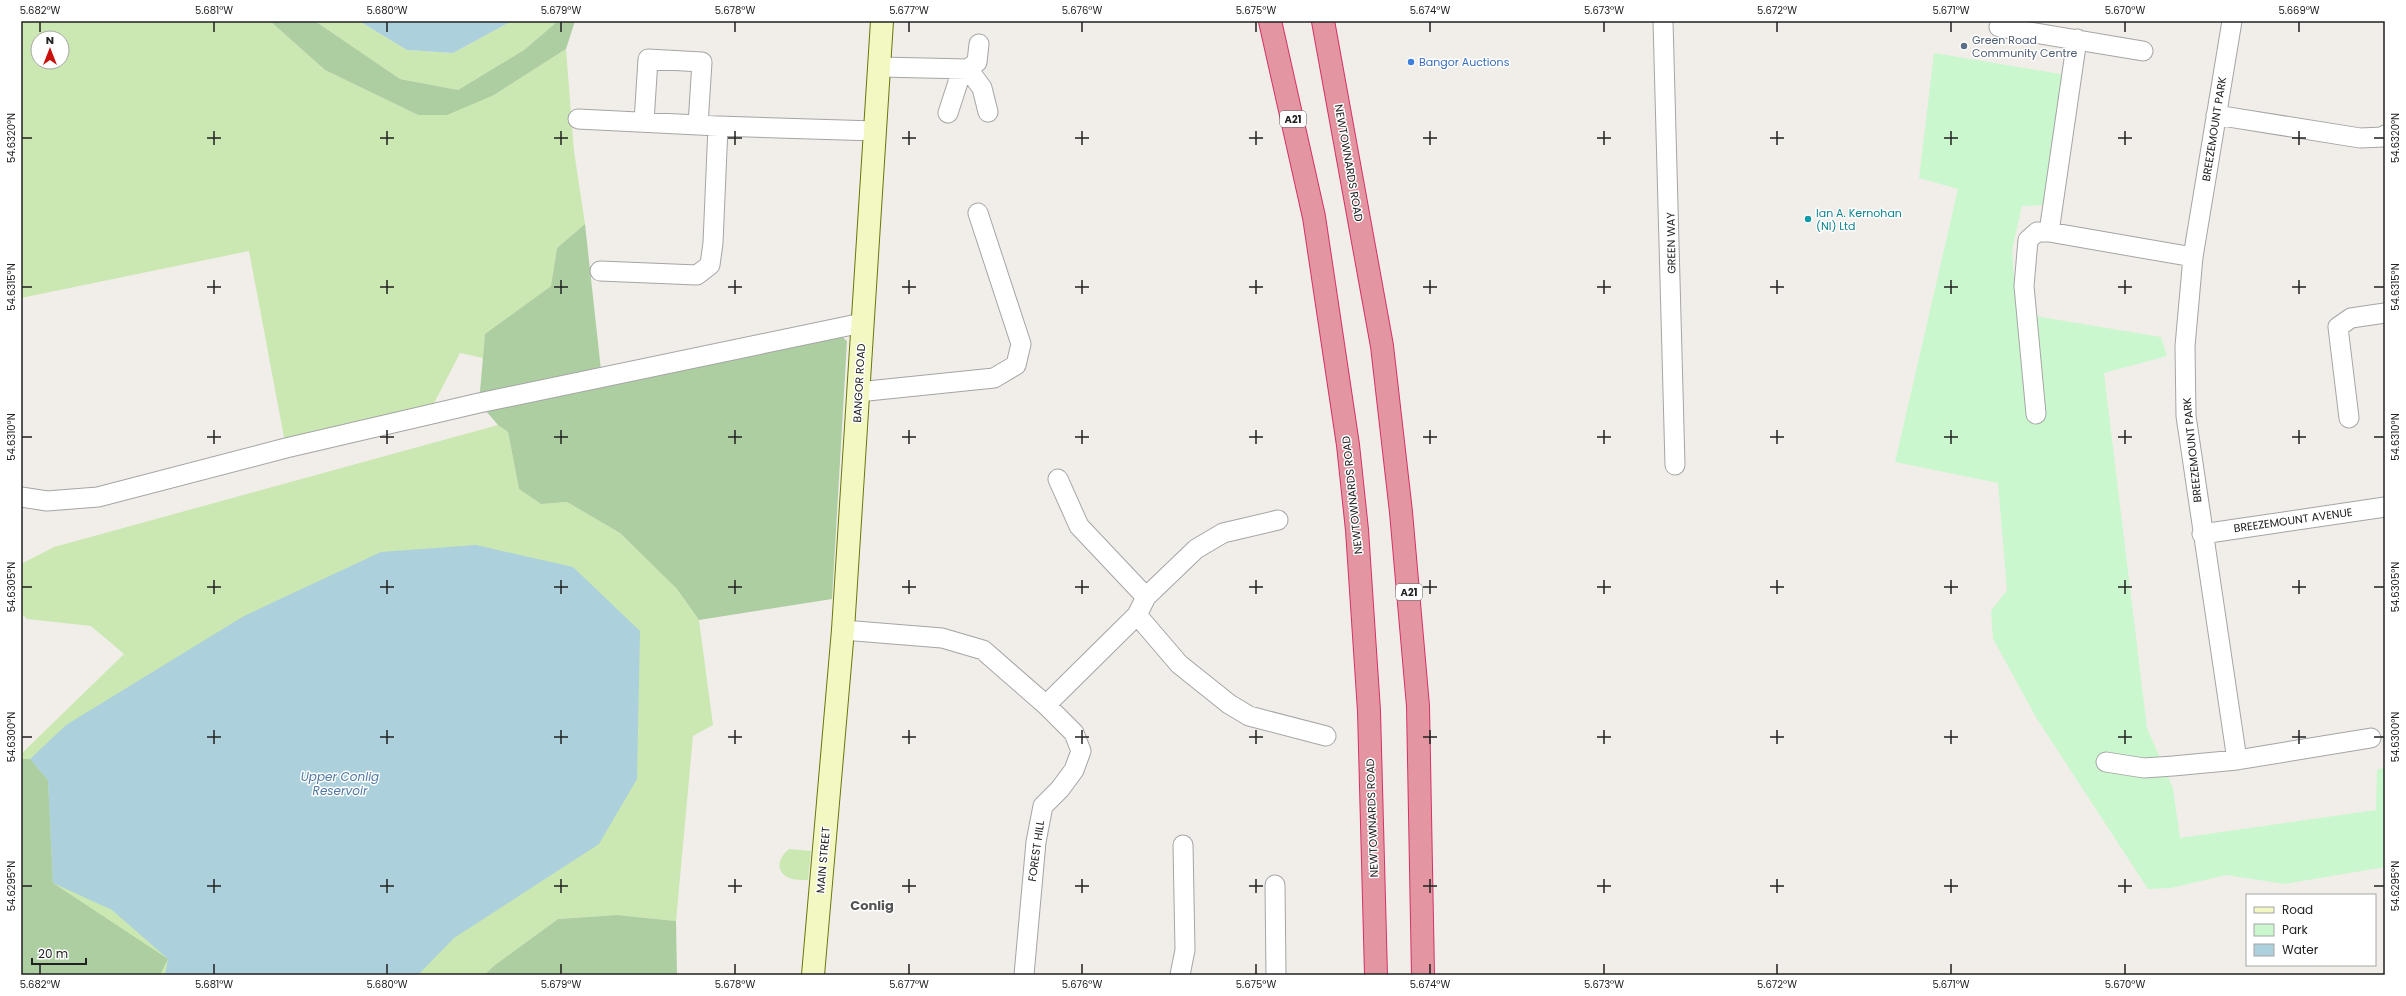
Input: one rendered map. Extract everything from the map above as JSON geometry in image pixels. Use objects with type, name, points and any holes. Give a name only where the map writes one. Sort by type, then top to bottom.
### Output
[{"type":"highway","name":"NEWTOWNARDS ROAD","points":[[1270,21],[1314,217],[1349,453],[1357,530],[1370,711],[1376,975]]},
{"type":"highway","name":"NEWTOWNARDS ROAD","points":[[1323,21],[1382,346],[1401,512],[1418,706],[1423,975]]},
{"type":"street","name":"BANGOR ROAD","points":[[833,744],[843,630],[882,21]]},
{"type":"street","name":"GREEN WAY","points":[[1663,21],[1675,465]]},
{"type":"street","name":"BREEZEMOUNT PARK","points":[[2232,21],[2193,258],[2185,346],[2186,416],[2202,534],[2237,760]]},
{"type":"street","points":[[1999,27],[2143,51]]},
{"type":"street","points":[[2049,232],[2077,39]]},
{"type":"street","points":[[948,113],[965,70],[977,62],[979,44]]},
{"type":"street","points":[[644,122],[648,59],[702,62],[698,125]]},
{"type":"street","points":[[880,67],[965,70],[982,88],[988,112]]},
{"type":"street","points":[[2216,115],[2360,138],[2384,137],[2385,135]]},
{"type":"street","points":[[578,119],[718,126],[876,131]]},
{"type":"street","points":[[600,271],[697,275],[710,265],[713,243],[718,126]]},
{"type":"street","points":[[858,392],[994,378],[1016,365],[1021,344],[978,212]]},
{"type":"street","points":[[2036,414],[2024,286],[2028,240],[2037,232],[2049,232],[2193,258]]},
{"type":"street","points":[[2349,418],[2338,327],[2351,318],[2385,313]]},
{"type":"street","points":[[21,497],[47,501],[98,497],[286,448],[479,403],[862,323]]},
{"type":"street","points":[[1058,479],[1079,526],[1146,597]]},
{"type":"street","name":"BREEZEMOUNT AVENUE","points":[[2202,534],[2385,507]]},
{"type":"street","points":[[1046,705],[1137,615],[1146,597],[1196,549],[1223,533],[1278,520]]},
{"type":"street","points":[[1137,615],[1179,664],[1229,704],[1249,716],[1326,736]]},
{"type":"street","name":"FOREST HILL","points":[[843,630],[942,638],[983,650],[1046,705],[1074,733],[1081,751],[1074,770],[1060,789],[1043,806],[1036,842],[1024,975]]},
{"type":"street","points":[[2106,762],[2144,768],[2237,760],[2370,738]]},
{"type":"street","name":"MAIN STREET","points":[[813,975],[833,744]]},
{"type":"street","points":[[1180,975],[1185,950],[1182,845]]},
{"type":"street","points":[[1275,885],[1276,975]]},
{"type":"green space","points":[[21,21],[270,21],[325,70],[418,115],[494,95],[566,49],[574,151],[585,224],[557,248],[551,286],[485,334],[483,358],[460,353],[428,415],[286,448],[249,251],[21,298]]},
{"type":"green space","points":[[270,21],[315,21],[400,79],[458,90],[524,50],[558,21],[575,21],[566,49],[494,95],[447,115],[418,115],[325,70]]},
{"type":"green space","points":[[315,21],[359,21],[407,50],[453,53],[512,21],[558,21],[524,50],[458,90],[400,79]]},
{"type":"green space","points":[[1934,53],[2067,75],[2044,205],[2022,206],[2012,250],[2017,313],[2161,337],[2167,356],[2104,373],[2147,728],[2173,788],[2180,838],[2376,810],[2377,770],[2385,767],[2385,867],[2285,884],[2226,875],[2171,888],[2148,889],[2037,719],[1993,639],[1991,611],[2007,590],[1998,483],[1895,462],[1958,189],[1919,178]]},
{"type":"green space","points":[[585,224],[601,370],[839,334],[847,341],[832,599],[699,620],[677,589],[620,533],[567,502],[541,504],[519,489],[508,432],[498,425],[479,403],[485,334],[551,286],[557,248]]},
{"type":"green space","name":"Upper Conlig Reservoir","points":[[498,425],[508,432],[519,489],[541,504],[567,502],[620,533],[677,589],[699,620],[713,725],[693,736],[676,921],[617,915],[558,919],[495,965],[484,975],[106,975],[53,883],[30,759],[21,759],[21,754],[124,654],[91,626],[27,619],[21,613],[21,564],[54,547]]},
{"type":"green space","points":[[21,759],[30,759],[48,780],[53,883],[168,959],[160,975],[21,975]]},
{"type":"green space","points":[[789,849],[811,851],[808,880],[791,879],[781,872],[781,860]]},
{"type":"green space","points":[[617,915],[676,921],[677,974],[705,975],[484,975],[495,965],[558,919]]},
{"type":"water","points":[[359,21],[512,21],[453,53],[407,50]]},
{"type":"water","name":"Upper Conlig Reservoir","points":[[476,545],[573,567],[640,631],[637,779],[599,844],[454,938],[418,975],[165,975],[168,959],[112,910],[53,883],[48,780],[30,759],[66,725],[244,616],[381,552]]},
{"type":"place","name":"Green Road Community Centre","points":[[1964,46]]},
{"type":"place","name":"Bangor Auctions","points":[[1411,62]]},
{"type":"place","name":"Ian A. Kernohan (NI) Ltd","points":[[1808,219]]},
{"type":"district","name":"Conlig","points":[[872,905]]}]
